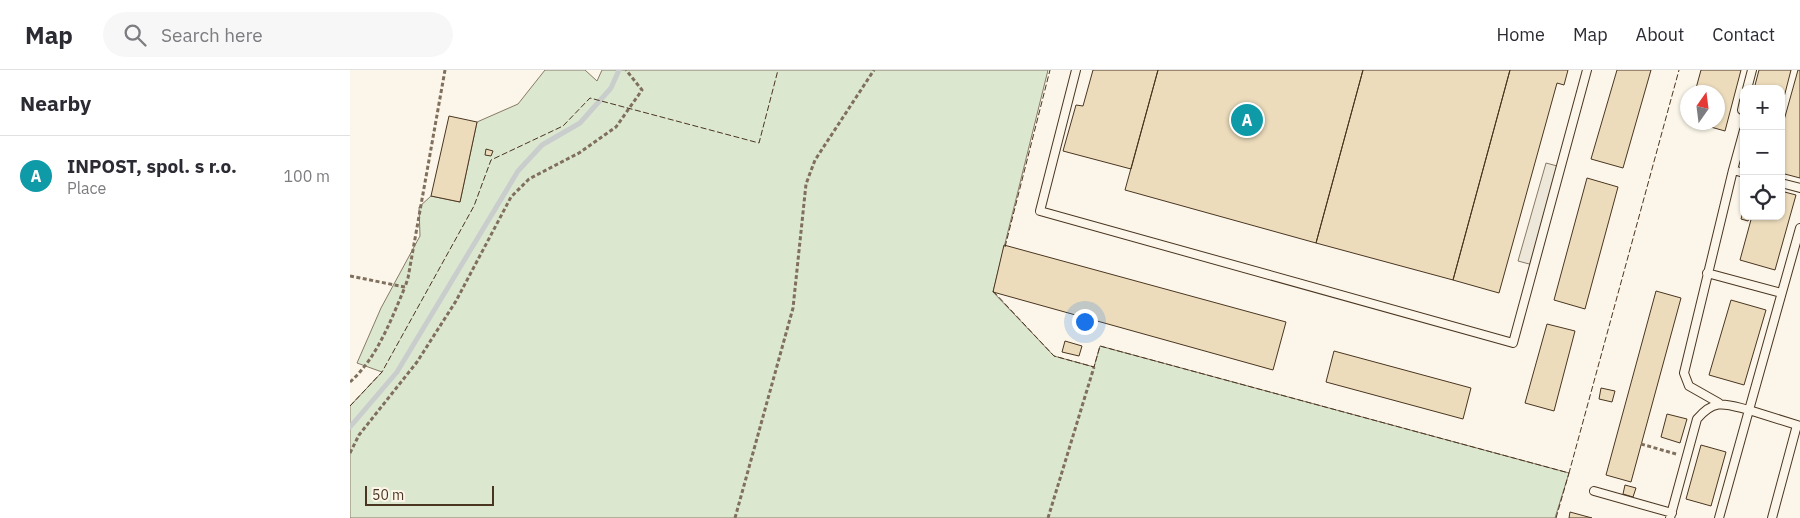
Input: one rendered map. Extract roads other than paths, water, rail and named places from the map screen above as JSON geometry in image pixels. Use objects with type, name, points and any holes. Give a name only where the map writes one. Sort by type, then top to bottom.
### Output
[{"type":"lane","points":[[1076,70],[1040,211],[1513,343],[1587,70]]},
{"type":"lane","points":[[1748,85],[1752,70]]},
{"type":"lane","points":[[1740,145],[1684,373],[1688,386],[1719,403],[1798,425],[1772,518]]},
{"type":"lane","points":[[1733,170],[1740,172]]},
{"type":"lane","points":[[1785,184],[1800,188]]},
{"type":"lane","points":[[1719,518],[1800,228]]},
{"type":"lane","points":[[1707,273],[1781,293]]},
{"type":"lane","points":[[1594,491],[1671,515],[1697,419],[1706,409],[1719,403]]},
{"type":"waterway","points":[[350,427],[397,372],[518,171],[542,145],[580,123],[611,88],[619,70]]},
{"type":"place","name":"INPOST, spol. s r.o.","points":[[1247,120]]}]
